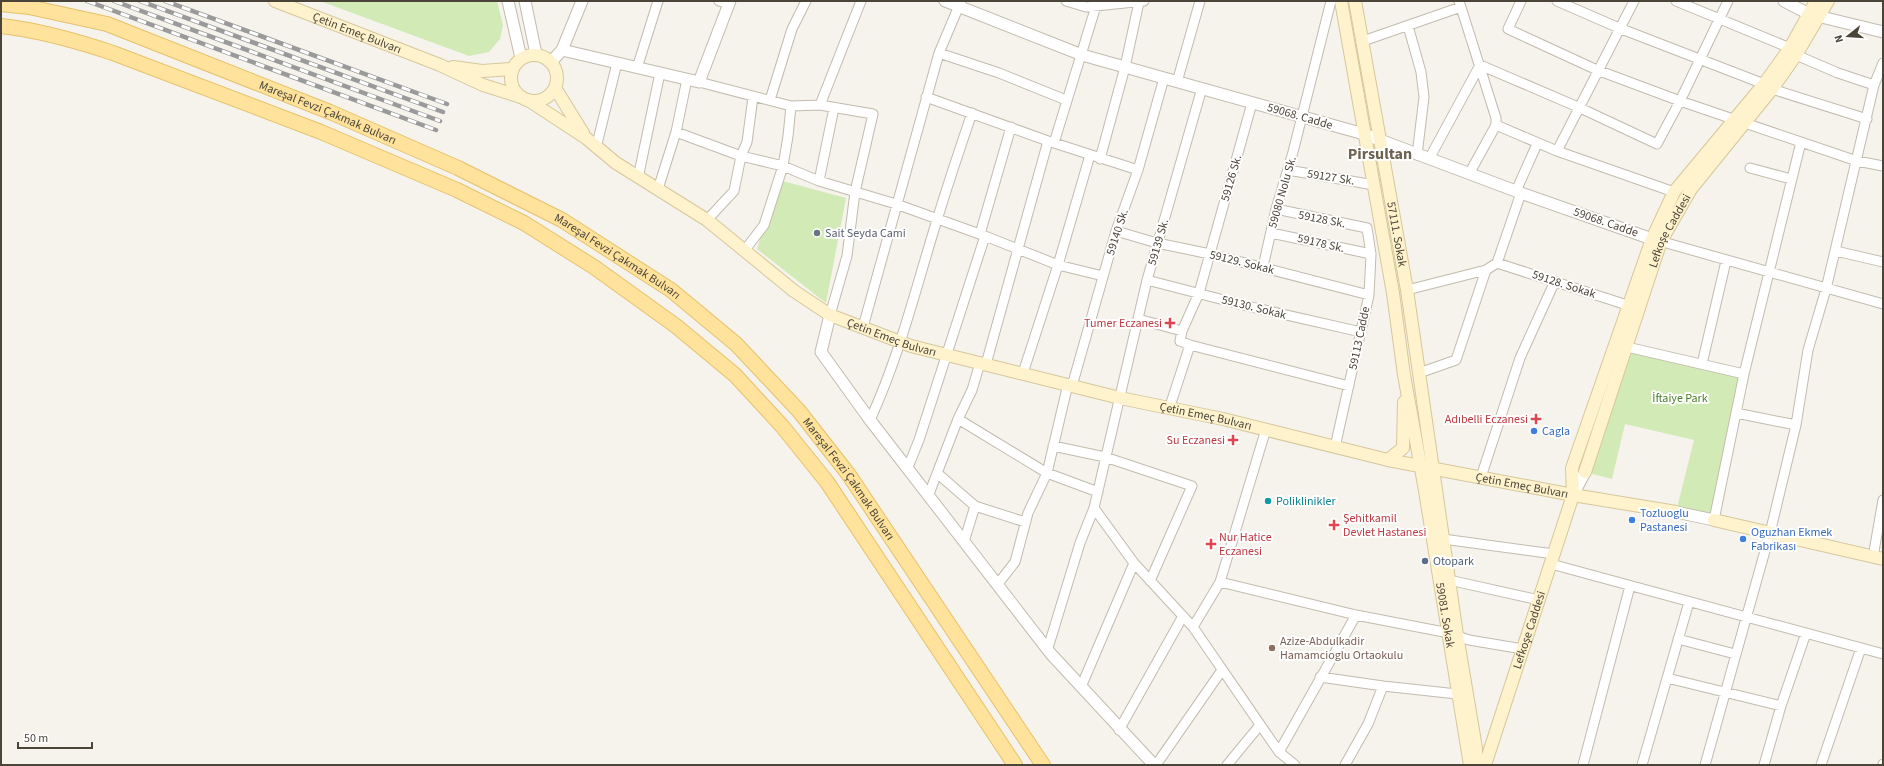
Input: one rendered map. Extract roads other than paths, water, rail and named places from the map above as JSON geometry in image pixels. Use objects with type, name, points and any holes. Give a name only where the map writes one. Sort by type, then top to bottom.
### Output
[{"type":"main road","name":"Çetin Emeç Bulvarı","points":[[275,1],[440,65],[483,85],[524,99],[586,138],[596,148],[638,178],[707,220],[794,291],[830,315],[902,341],[911,346],[1120,398],[1223,419],[1388,460],[1574,495],[1676,512]]},
{"type":"main road","points":[[1341,1],[1393,293],[1404,375],[1427,467]]},
{"type":"main road","name":"57111. Sokak","points":[[1356,1],[1386,181],[1407,290],[1419,373],[1427,467]]},
{"type":"main road","name":"Lefkoşe Caddesi","points":[[1814,15],[1816,1]]},
{"type":"main road","name":"Lefkoşe Caddesi","points":[[1585,472],[1627,348],[1657,240],[1691,189],[1793,52],[1814,15],[1828,1]]},
{"type":"main road","name":"Mareşal Fevzi Çakmak Bulvarı","points":[[1,4],[29,7],[107,24],[330,112],[458,168],[562,220],[671,290],[736,344],[799,411],[849,475],[1044,765]]},
{"type":"main road","name":"Mareşal Fevzi Çakmak Bulvarı","points":[[1,26],[22,28],[114,52],[321,132],[457,190],[524,223],[594,267],[676,326],[735,375],[782,426],[827,482],[1015,765]]},
{"type":"main road","points":[[536,54],[551,62],[557,74],[555,88],[544,99],[536,101],[524,99],[515,92],[511,85],[512,69],[521,58],[536,54]]},
{"type":"main road","name":"Çetin Emeç Bulvarı","points":[[440,65],[482,71],[512,69]]},
{"type":"main road","name":"Çetin Emeç Bulvarı","points":[[555,88],[586,138]]},
{"type":"main road","name":"Lefkoşe Caddesi","points":[[1485,765],[1574,495],[1572,468],[1630,306],[1657,240],[1674,192],[1740,122]]},
{"type":"main road","points":[[1388,460],[1403,448],[1404,375]]},
{"type":"main road","name":"59081. Sokak","points":[[1427,467],[1443,539],[1449,580],[1457,694],[1470,765]]},
{"type":"main road","name":"59081. Sokak","points":[[1427,467],[1453,634],[1476,748],[1476,765]]},
{"type":"main road","name":"Çetin Emeç Bulvarı","points":[[1714,520],[1878,558]]},
{"type":"street","points":[[508,1],[521,58]]},
{"type":"street","points":[[525,1],[536,54]]},
{"type":"street","points":[[551,62],[562,50],[582,1]]},
{"type":"street","points":[[637,68],[658,1]]},
{"type":"street","points":[[770,100],[792,29],[806,1]]},
{"type":"street","points":[[820,105],[861,1]]},
{"type":"street","name":"59068. Cadde","points":[[945,1],[960,4],[1082,55],[1364,134],[1469,174],[1657,240]]},
{"type":"street","points":[[1066,1],[1086,8],[1098,3],[1142,1],[1100,159]]},
{"type":"street","points":[[1177,82],[1200,1]]},
{"type":"street","name":"59080 Nolu Sk.","points":[[1263,267],[1276,209],[1288,170],[1331,1]]},
{"type":"street","points":[[1521,1],[1508,29],[1597,70],[1740,122],[1857,161],[1883,166]]},
{"type":"street","points":[[1557,1],[1619,28],[1768,87],[1866,120]]},
{"type":"street","points":[[1557,151],[1578,107],[1634,1]]},
{"type":"street","points":[[1676,1],[1838,73],[1874,85]]},
{"type":"street","points":[[1480,65],[1578,107],[1657,144],[1680,101],[1728,1]]},
{"type":"street","points":[[1784,1],[1814,15],[1883,32]]},
{"type":"street","points":[[699,82],[726,2]]},
{"type":"street","points":[[929,494],[958,419],[983,364],[1051,142],[1082,55],[1098,3]]},
{"type":"street","points":[[863,327],[939,53],[960,4]]},
{"type":"street","points":[[1363,41],[1408,26],[1460,4],[1494,109],[1496,125],[1469,174]]},
{"type":"street","points":[[1408,26],[1421,72],[1424,97],[1417,155]]},
{"type":"street","points":[[562,50],[687,79],[791,106],[820,105],[873,114],[855,192],[847,256],[821,352],[870,420],[929,494],[964,542],[1048,648],[1051,654],[1120,730],[1155,765],[1222,670]]},
{"type":"street","points":[[939,53],[998,73],[1066,100]]},
{"type":"street","points":[[596,148],[617,63]]},
{"type":"street","points":[[1705,765],[1770,533],[1796,424],[1808,350],[1836,251],[1874,85],[1883,63]]},
{"type":"street","points":[[1429,158],[1480,65]]},
{"type":"street","points":[[638,178],[660,73]]},
{"type":"street","name":"59140 Sk.","points":[[997,585],[1016,562],[1028,512],[1047,473],[1070,385],[1116,231],[1138,170],[1164,78]]},
{"type":"street","points":[[658,189],[676,132],[687,79]]},
{"type":"street","name":"59139 Sk.","points":[[1048,648],[1080,543],[1094,508],[1147,280],[1191,131],[1202,88]]},
{"type":"street","points":[[707,220],[734,192],[741,156],[747,142],[753,97]]},
{"type":"street","points":[[926,97],[972,112],[1100,159],[1138,170]]},
{"type":"street","name":"59126 Sk.","points":[[1182,331],[1199,293],[1252,103]]},
{"type":"street","points":[[744,251],[764,225],[783,166],[791,106]]},
{"type":"street","points":[[818,180],[834,108]]},
{"type":"street","points":[[870,420],[885,387],[902,341],[937,219],[972,112]]},
{"type":"street","points":[[1496,125],[1537,144],[1674,192]]},
{"type":"street","points":[[908,467],[919,440],[983,235],[1011,127]]},
{"type":"street","points":[[676,132],[741,156],[783,166],[818,180],[896,204],[983,235],[1058,265],[1103,276]]},
{"type":"street","points":[[1714,520],[1744,374],[1770,273],[1791,179],[1802,142]]},
{"type":"street","points":[[1407,290],[1486,270],[1497,263],[1519,192],[1537,144]]},
{"type":"street","points":[[1023,373],[1058,265],[1090,155]]},
{"type":"street","points":[[1750,168],[1791,179]]},
{"type":"street","name":"59127 Sk.","points":[[1288,170],[1374,185]]},
{"type":"street","name":"59128 Sk.","points":[[1276,209],[1367,228]]},
{"type":"street","name":"59113 Cadde","points":[[1335,447],[1368,295],[1371,254],[1367,228]]},
{"type":"street","name":"59129. Sokak","points":[[1116,231],[1157,243],[1263,267],[1368,295]]},
{"type":"street","name":"59178 Sk.","points":[[1271,233],[1371,254]]},
{"type":"street","points":[[1657,240],[1726,261],[1883,304]]},
{"type":"street","points":[[1836,251],[1883,262]]},
{"type":"street","points":[[1702,364],[1726,261]]},
{"type":"street","name":"59128. Sokak","points":[[1497,263],[1630,306]]},
{"type":"street","points":[[1419,373],[1456,360],[1486,270]]},
{"type":"street","name":"59130. Sokak","points":[[1147,280],[1247,306],[1361,332]]},
{"type":"street","points":[[1481,477],[1520,358],[1555,281]]},
{"type":"street","points":[[1138,319],[1182,331],[1180,340],[1190,345],[1349,386]]},
{"type":"street","points":[[1169,409],[1190,345]]},
{"type":"street","points":[[1627,348],[1744,374]]},
{"type":"street","points":[[1736,412],[1796,424]]},
{"type":"street","points":[[958,419],[1047,473],[1098,492]]},
{"type":"street","points":[[1193,627],[1220,582],[1266,429]]},
{"type":"street","points":[[1053,446],[1105,457],[1192,486],[1150,581]]},
{"type":"street","name":"Lefkoşe Caddesi","points":[[1574,495],[1585,472]]},
{"type":"street","points":[[937,473],[975,506],[1025,522]]},
{"type":"street","points":[[1878,558],[1883,500]]},
{"type":"street","points":[[964,542],[975,506]]},
{"type":"street","points":[[1094,508],[1134,563],[1193,627],[1279,752],[1295,765]]},
{"type":"street","name":"Çetin Emeç Bulvarı","points":[[1676,512],[1714,520]]},
{"type":"street","points":[[1443,539],[1553,559],[1630,586],[1883,654]]},
{"type":"street","points":[[1081,687],[1134,563]]},
{"type":"street","points":[[1449,580],[1539,600]]},
{"type":"street","points":[[1220,582],[1356,615],[1453,634],[1469,640],[1523,649]]},
{"type":"street","points":[[1585,764],[1630,586]]},
{"type":"street","points":[[1642,765],[1689,602]]},
{"type":"street","points":[[1279,752],[1356,615]]},
{"type":"street","points":[[1120,730],[1183,616]]},
{"type":"street","points":[[1764,765],[1781,706],[1806,633]]},
{"type":"street","points":[[1678,639],[1736,654]]},
{"type":"street","points":[[1821,765],[1861,648]]},
{"type":"street","points":[[1320,677],[1457,694]]},
{"type":"street","points":[[1667,678],[1781,706]]},
{"type":"street","points":[[1345,765],[1368,724],[1383,686]]},
{"type":"street","points":[[1227,765],[1260,725]]},
{"type":"railway","points":[[87,1],[436,130]]},
{"type":"railway","points":[[114,1],[440,121]]},
{"type":"railway","points":[[140,1],[443,112]]},
{"type":"railway","points":[[165,1],[447,104]]},
{"type":"place","name":"Sait Seyda Cami","points":[[817,233]]},
{"type":"place","name":"Tumer Eczanesi","points":[[1170,323]]},
{"type":"place","name":"Adıbelli Eczanesi","points":[[1536,419]]},
{"type":"place","name":"Cagla","points":[[1534,431]]},
{"type":"place","name":"Su Eczanesi","points":[[1233,440]]},
{"type":"place","name":"Poliklinikler","points":[[1268,501]]},
{"type":"place","name":"Tozluoglu Pastanesi","points":[[1632,520]]},
{"type":"place","name":"Şehitkamil Devlet Hastanesi","points":[[1334,525]]},
{"type":"place","name":"Oguzhan Ekmek Fabrikası","points":[[1743,539]]},
{"type":"place","name":"Nur Hatice Eczanesi","points":[[1211,544]]},
{"type":"place","name":"Otopark","points":[[1425,561]]},
{"type":"place","name":"Azize-Abdulkadir Hamamcioglu Ortaokulu","points":[[1272,648]]},
{"type":"district","name":"Pirsultan","points":[[1380,153]]},
{"type":"park label","name":"İftaiye Park","points":[[1680,398]]}]
